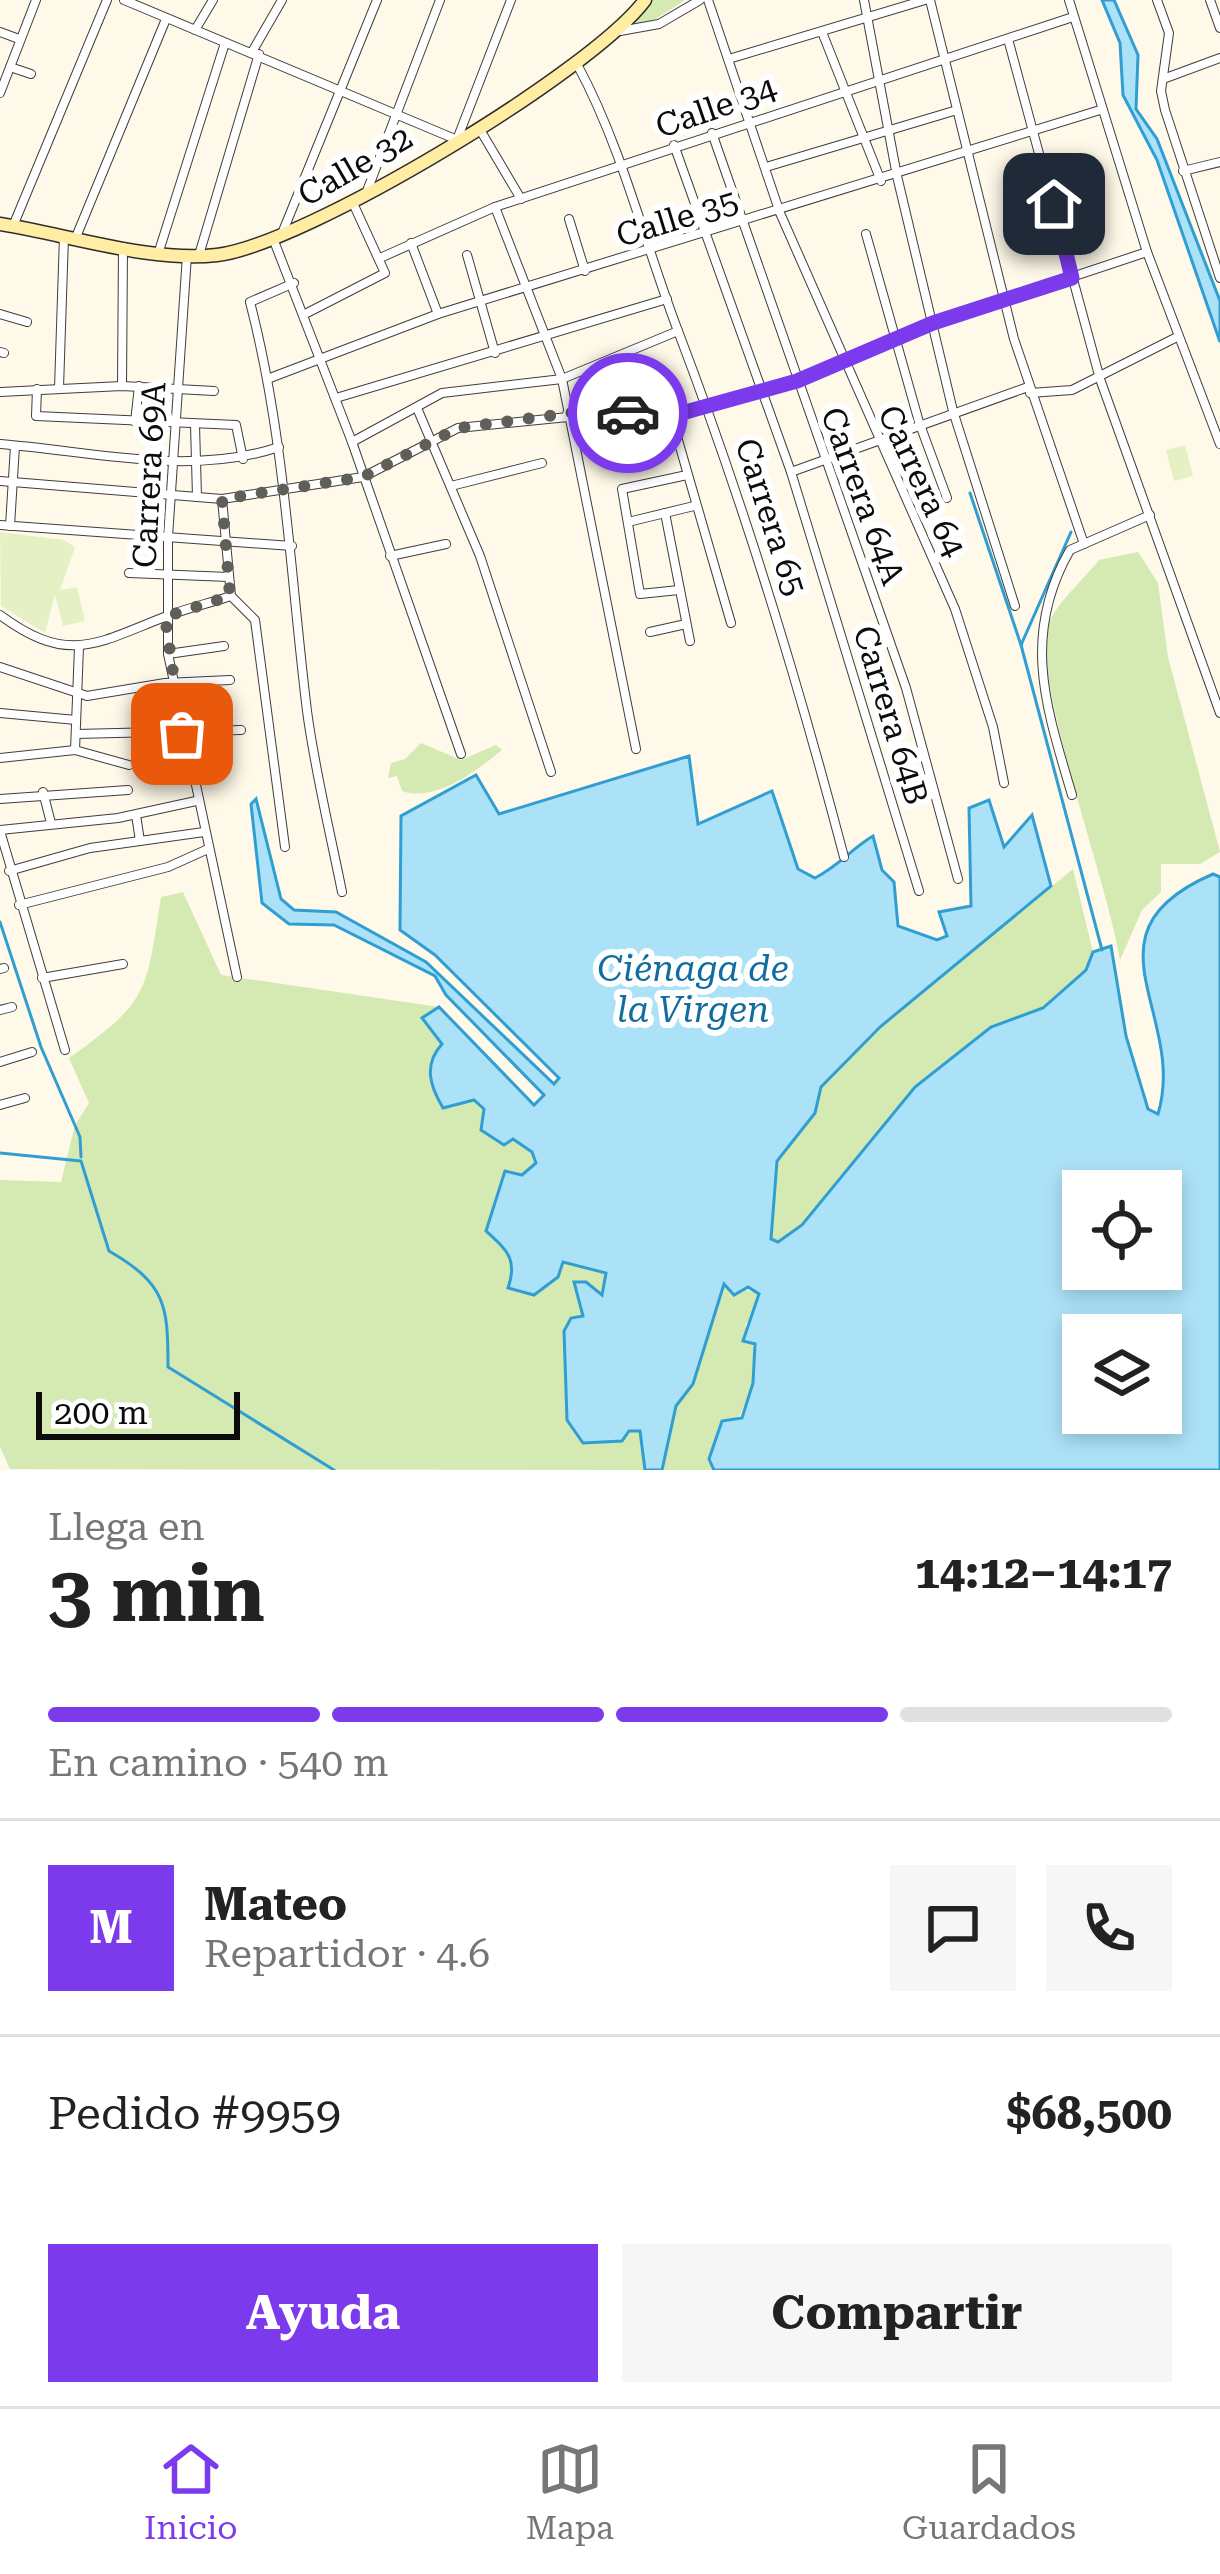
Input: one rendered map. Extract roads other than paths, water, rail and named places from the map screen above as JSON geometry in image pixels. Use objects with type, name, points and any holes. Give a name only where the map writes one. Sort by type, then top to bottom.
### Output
[{"type":"street","points":[[0,94],[36,0]]},
{"type":"street","points":[[6,225],[106,0]]},
{"type":"street","points":[[124,0],[457,138],[511,0]]},
{"type":"street","points":[[59,388],[70,236],[163,17],[165,0]]},
{"type":"street","points":[[195,30],[213,0]]},
{"type":"street","name":"Carrera 69A","points":[[237,977],[168,654],[168,537],[193,256],[256,53],[282,0]]},
{"type":"street","points":[[377,0],[277,239],[461,754]]},
{"type":"street","points":[[367,191],[440,0]]},
{"type":"street","points":[[620,31],[645,0]]},
{"type":"street","name":"Calle 32","points":[[6,225],[193,256],[277,239],[478,127],[578,65],[620,31],[659,24],[704,0]]},
{"type":"street","name":"Carrera 64","points":[[704,0],[732,58],[781,213],[842,364],[955,609],[993,728],[1004,783]]},
{"type":"street","points":[[865,0],[897,176],[953,411],[1015,606]]},
{"type":"street","points":[[732,58],[924,0],[1029,390],[1084,544]]},
{"type":"street","points":[[1069,0],[1148,252],[1220,444]]},
{"type":"street","points":[[1157,0],[1169,34],[1162,79],[1183,171],[1220,278]]},
{"type":"street","points":[[1210,0],[1220,28]]},
{"type":"street","name":"Calle 34","points":[[380,258],[495,207],[1073,16]]},
{"type":"street","points":[[0,32],[19,39]]},
{"type":"street","points":[[821,32],[881,181]]},
{"type":"street","points":[[1008,39],[1100,379],[1220,713]]},
{"type":"street","points":[[159,251],[225,43]]},
{"type":"street","points":[[1162,79],[1220,58]]},
{"type":"street","name":"Carrera 65","points":[[578,65],[623,165],[650,252],[707,402],[788,645],[844,856]]},
{"type":"street","points":[[10,67],[31,74]]},
{"type":"street","points":[[766,167],[957,110]]},
{"type":"street","name":"Calle 35","points":[[270,378],[438,314],[781,213],[1100,110]]},
{"type":"street","points":[[478,127],[521,199]]},
{"type":"street","name":"Carrera 64A","points":[[712,134],[905,688],[958,879]]},
{"type":"street","name":"Carrera 64B","points":[[674,145],[703,237],[791,472],[919,891]]},
{"type":"street","points":[[1183,171],[1220,162]]},
{"type":"street","points":[[305,314],[383,276],[385,269],[352,200]]},
{"type":"street","points":[[495,207],[562,379],[636,749]]},
{"type":"street","points":[[569,219],[584,271]]},
{"type":"street","points":[[866,234],[919,422],[947,498]]},
{"type":"street","points":[[411,243],[438,314]]},
{"type":"street","points":[[122,386],[123,245]]},
{"type":"street","points":[[0,481],[222,499],[363,477],[458,428],[608,408],[646,418],[671,416],[707,402],[797,381],[933,323],[1148,252]]},
{"type":"street","points":[[466,255],[495,353]]},
{"type":"street","points":[[293,283],[250,302],[270,378],[286,486],[308,713],[341,892]]},
{"type":"street","points":[[336,398],[667,299]]},
{"type":"street","points":[[0,314],[27,322]]},
{"type":"street","points":[[352,442],[442,392],[562,379],[678,331]]},
{"type":"street","points":[[791,472],[953,411],[1029,390],[1072,390],[1177,337]]},
{"type":"street","points":[[0,392],[122,386],[214,391]]},
{"type":"street","points":[[135,422],[139,386]]},
{"type":"street","points":[[37,389],[36,416],[236,425],[243,459]]},
{"type":"street","points":[[417,408],[523,677],[551,772]]},
{"type":"street","points":[[671,416],[731,622]]},
{"type":"street","points":[[195,425],[197,497]]},
{"type":"street","points":[[619,454],[678,441]]},
{"type":"street","points":[[0,444],[174,461],[243,459],[279,447]]},
{"type":"street","points":[[15,446],[5,526],[292,546]]},
{"type":"street","points":[[451,486],[542,463]]},
{"type":"street","points":[[679,590],[640,594],[622,489],[687,475]]},
{"type":"street","points":[[222,499],[230,596],[253,614],[285,847]]},
{"type":"street","points":[[628,522],[694,506]]},
{"type":"street","points":[[665,513],[690,640]]},
{"type":"street","points":[[1072,795],[1038,648],[1066,555],[1150,515]]},
{"type":"street","points":[[390,556],[446,544]]},
{"type":"street","points":[[129,573],[229,577]]},
{"type":"street","points":[[0,615],[48,643],[102,646],[165,617],[230,596]]},
{"type":"street","points":[[650,632],[686,624]]},
{"type":"street","points":[[168,654],[224,646]]},
{"type":"street","points":[[75,750],[79,647]]},
{"type":"street","points":[[0,667],[98,696],[230,680]]},
{"type":"street","points":[[0,713],[76,720]]},
{"type":"street","points":[[76,734],[242,730]]},
{"type":"street","points":[[0,758],[75,750],[129,765]]},
{"type":"street","points":[[0,799],[43,792],[128,790]]},
{"type":"street","points":[[43,792],[51,824]]},
{"type":"street","points":[[65,1050],[0,830],[136,815],[196,801]]},
{"type":"street","points":[[136,815],[140,841]]},
{"type":"street","points":[[10,871],[140,841],[204,832]]},
{"type":"street","points":[[19,905],[168,867],[208,849]]},
{"type":"street","points":[[42,978],[123,964]]},
{"type":"street","points":[[0,1010],[13,1006]]},
{"type":"street","points":[[0,1062],[32,1052]]},
{"type":"street","points":[[0,1105],[25,1098]]},
{"type":"water","points":[[1102,0],[1114,0],[1138,55],[1136,109],[1157,139],[1220,301],[1220,342],[1157,160],[1123,95],[1120,43]]},
{"type":"water","name":"Ciénaga de la Virgen","points":[[689,756],[698,824],[772,791],[798,869],[815,878],[873,836],[882,870],[894,882],[898,926],[937,940],[947,936],[939,912],[971,906],[969,808],[989,800],[1004,847],[1032,815],[1051,886],[880,1027],[821,1087],[815,1113],[777,1161],[771,1239],[778,1242],[802,1225],[915,1087],[991,1027],[1043,1008],[1086,970],[1093,952],[1111,946],[1126,1036],[1148,1109],[1158,1114],[1163,1077],[1160,1043],[1143,949],[1151,922],[1173,897],[1213,874],[1220,877],[1220,1470],[714,1470],[709,1459],[722,1421],[742,1418],[753,1383],[755,1344],[743,1341],[759,1294],[748,1287],[734,1295],[724,1284],[693,1384],[676,1406],[662,1470],[645,1470],[640,1431],[629,1431],[622,1441],[583,1443],[567,1420],[564,1331],[571,1318],[583,1316],[574,1282],[586,1282],[602,1295],[606,1273],[563,1262],[558,1277],[534,1295],[508,1288],[509,1256],[486,1231],[505,1171],[522,1175],[536,1163],[532,1152],[513,1139],[504,1145],[481,1130],[484,1109],[474,1100],[443,1108],[430,1076],[432,1060],[442,1044],[422,1018],[439,1007],[534,1105],[544,1095],[446,995],[435,976],[334,925],[289,924],[262,903],[251,804],[256,799],[281,899],[294,910],[336,912],[426,962],[554,1084],[559,1078],[435,955],[400,930],[401,816],[476,775],[499,814]]},
{"type":"waterway","points":[[970,493],[1021,645],[1102,950]]},
{"type":"waterway","points":[[1021,645],[1071,532]]},
{"type":"waterway","points":[[0,922],[41,1047],[80,1137],[81,1157]]},
{"type":"waterway","points":[[0,1153],[81,1161],[109,1251],[142,1274],[160,1298],[167,1327],[168,1367],[334,1470]]}]
